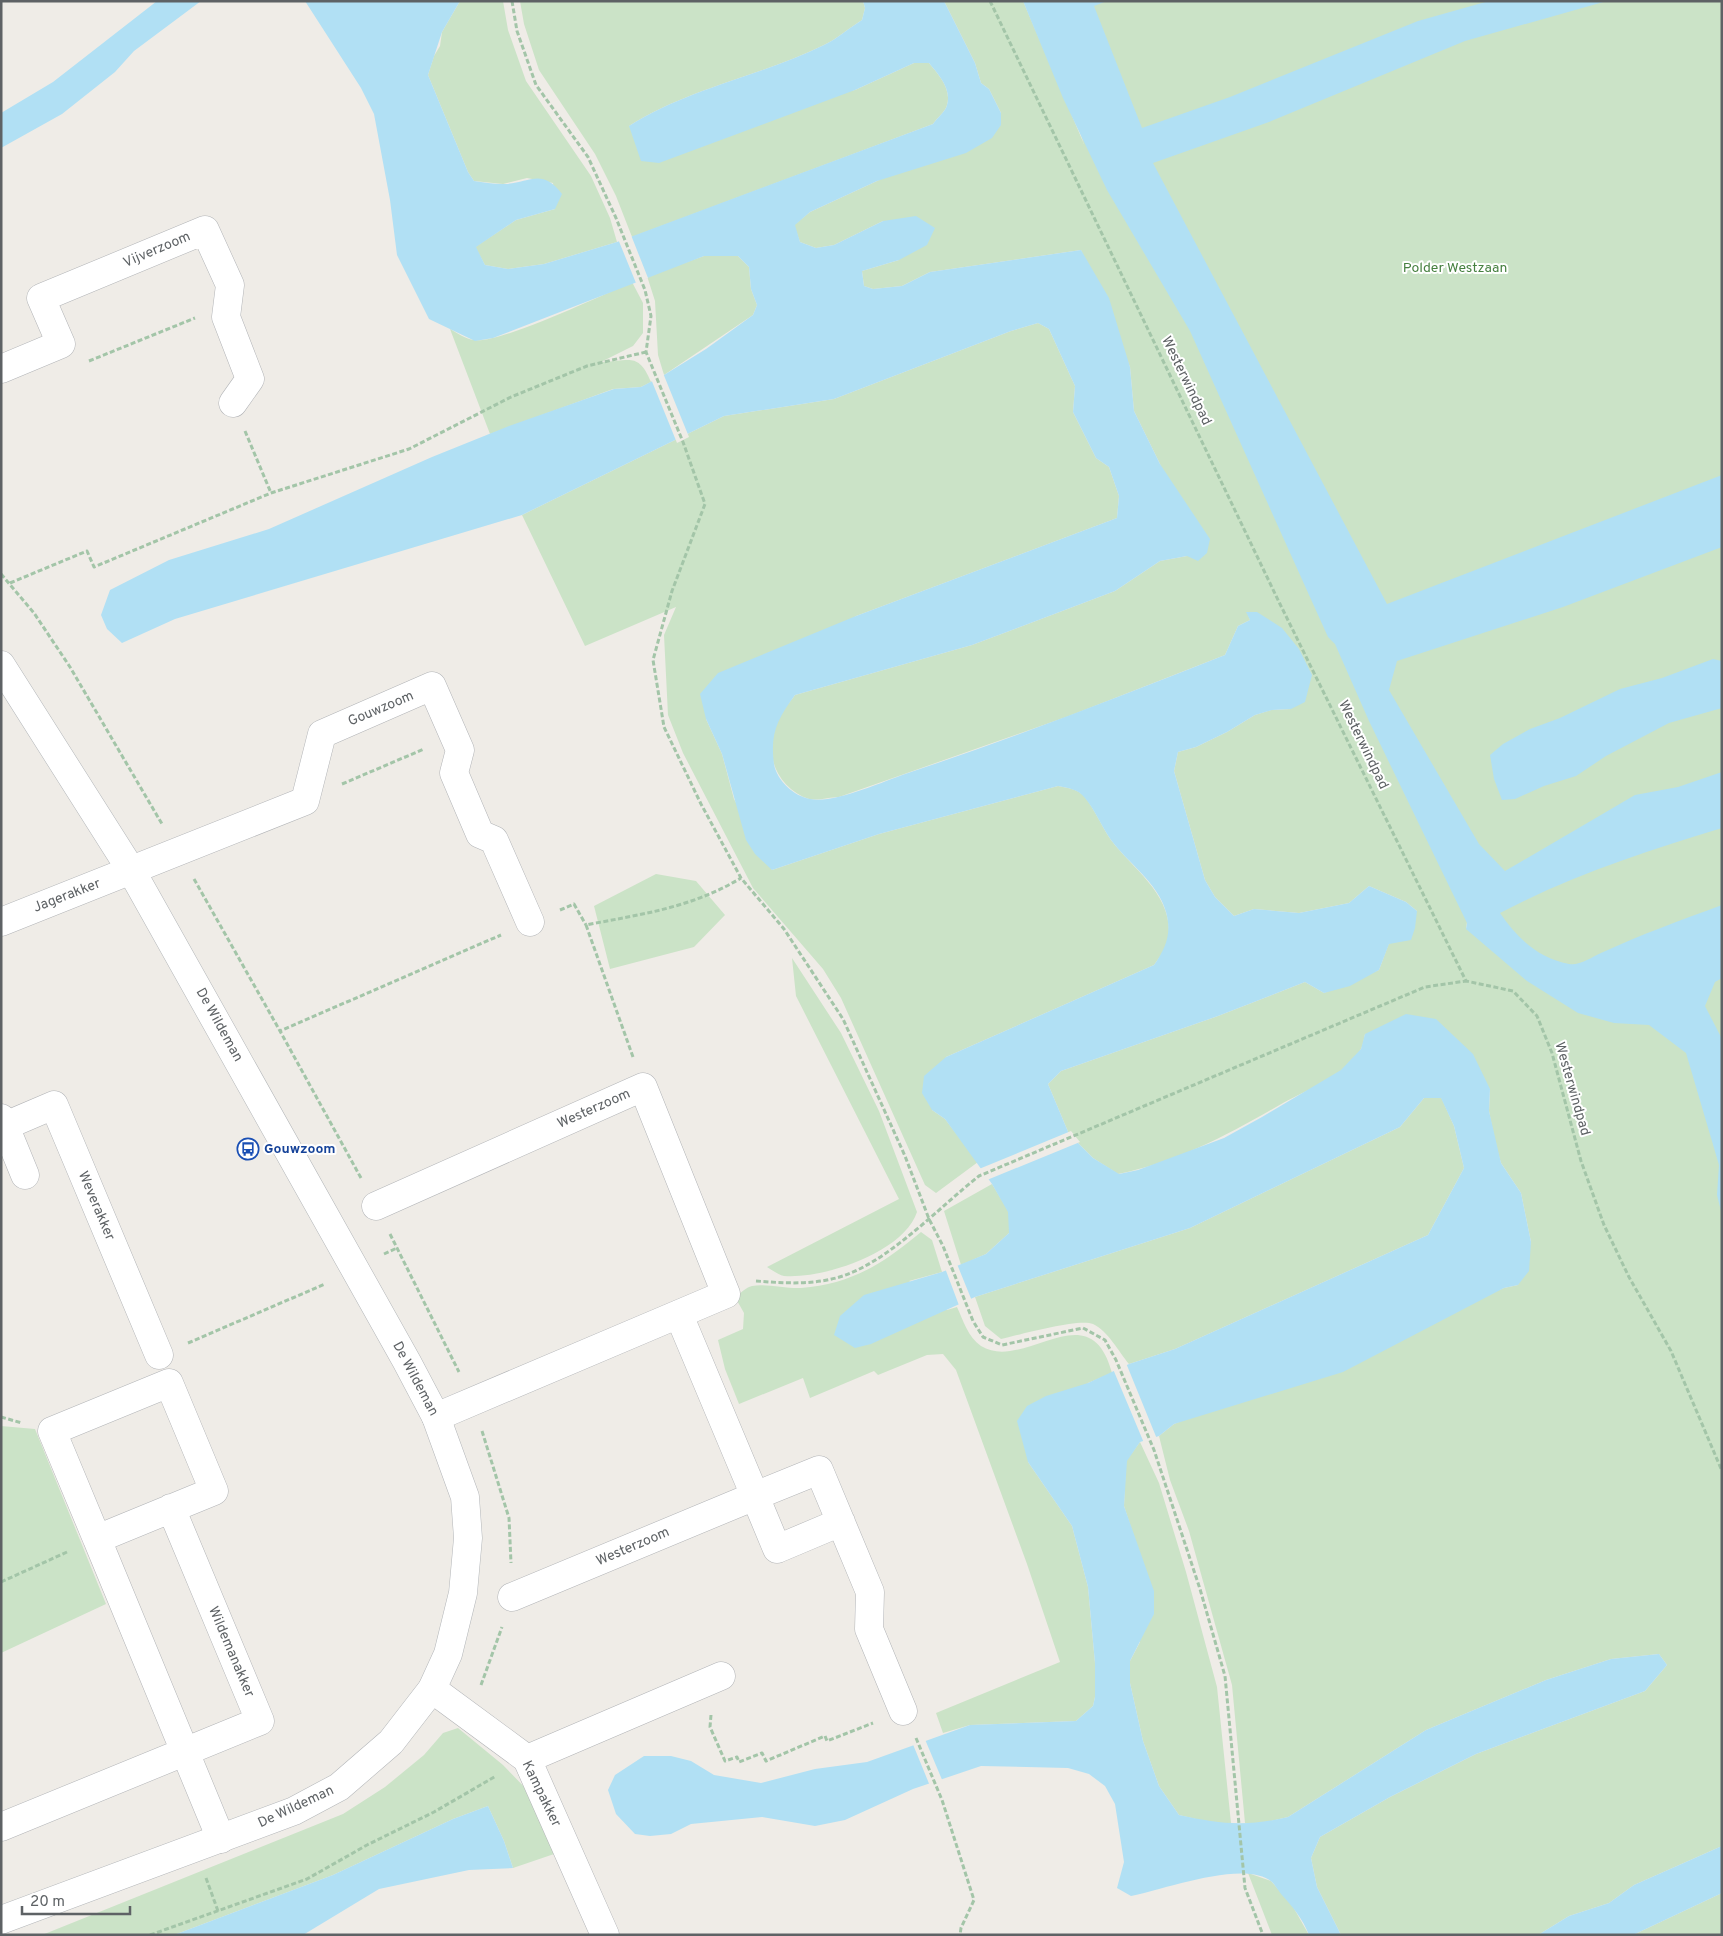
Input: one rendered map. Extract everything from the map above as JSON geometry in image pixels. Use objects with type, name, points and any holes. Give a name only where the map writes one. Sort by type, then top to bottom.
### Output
[{"type":"street","name":"Vijverzoom","points":[[61,344],[41,298],[205,230],[230,285],[226,317],[250,380],[233,403]]},
{"type":"street","points":[[1,369],[61,344]]},
{"type":"street","name":"De Wildeman","points":[[1,665],[132,870],[407,1362],[436,1418],[465,1497],[468,1538],[461,1602],[448,1654],[432,1689],[391,1742],[339,1787],[294,1811],[1,1920]]},
{"type":"street","name":"Gouwzoom","points":[[305,800],[322,734],[432,686],[460,750],[454,773],[480,834],[494,840],[530,922]]},
{"type":"street","points":[[132,870],[177,850],[305,800]]},
{"type":"street","name":"Jagerakker","points":[[1,922],[132,870]]},
{"type":"street","name":"Westerzoom","points":[[376,1206],[643,1087],[726,1294]]},
{"type":"street","name":"Weverakker","points":[[25,1175],[3,1122],[54,1106],[159,1355]]},
{"type":"street","points":[[436,1418],[726,1294]]},
{"type":"street","points":[[679,1315],[776,1549],[841,1522]]},
{"type":"street","points":[[97,1539],[214,1491],[169,1383],[52,1431],[220,1839]]},
{"type":"street","name":"Westerzoom","points":[[512,1597],[819,1470],[870,1592],[869,1629],[906,1716]]},
{"type":"street","name":"Wildemanakker","points":[[1,1827],[260,1721],[171,1508]]},
{"type":"street","points":[[527,1759],[711,1680]]},
{"type":"street","name":"Kampakker","points":[[432,1689],[527,1759],[605,1935]]},
{"type":"path","points":[[512,1],[517,31],[536,85],[588,157],[616,218],[645,290],[650,316],[646,352],[683,442],[705,504],[672,591],[653,660],[664,727],[701,804],[741,878],[784,929],[843,1019],[905,1156],[929,1219],[943,1246],[973,1321],[983,1337],[1002,1345],[1083,1328],[1105,1340],[1116,1360],[1154,1450],[1200,1589],[1225,1676],[1245,1888],[1263,1935]]},
{"type":"path","name":"Westerwindpad","points":[[990,1],[1280,604],[1466,981],[1513,991],[1537,1016],[1552,1053],[1581,1161],[1604,1225],[1629,1277],[1671,1352],[1722,1471]]},
{"type":"path","points":[[61,344],[71,368],[227,305]]},
{"type":"path","points":[[10,582],[87,551],[94,567],[271,493],[409,449],[511,397],[587,366],[646,352]]},
{"type":"path","points":[[233,403],[271,493]]},
{"type":"path","points":[[1,574],[10,582],[34,612],[70,666],[177,850],[280,1031],[376,1206],[473,1402],[510,1518],[512,1597],[470,1717]]},
{"type":"path","points":[[305,800],[454,736]]},
{"type":"path","points":[[586,925],[673,908],[716,893],[741,878]]},
{"type":"path","points":[[280,1031],[574,904],[586,925],[643,1087]]},
{"type":"path","points":[[726,1294],[755,1281],[796,1284],[836,1278],[876,1259],[929,1219],[978,1176],[1086,1133],[1426,987],[1466,981]]},
{"type":"path","points":[[159,1355],[354,1270],[397,1248]]},
{"type":"path","points":[[1,1582],[97,1539]]},
{"type":"path","points":[[711,1680],[710,1727],[726,1761],[737,1758],[739,1762],[762,1753],[766,1761],[824,1736],[827,1741],[906,1716],[942,1800],[974,1900],[961,1928],[960,1935]]},
{"type":"path","points":[[150,1935],[307,1878],[367,1845],[434,1812],[527,1759]]},
{"type":"green space","points":[[460,1],[503,1],[508,30],[526,81],[591,176],[610,218],[617,242],[544,264],[508,269],[485,265],[475,247],[516,220],[555,209],[553,183],[527,178],[503,184],[474,181],[468,172],[428,75],[434,56],[440,46],[442,32]]},
{"type":"green space","points":[[520,1],[863,1],[865,8],[862,20],[829,43],[800,56],[700,92],[652,113],[629,126],[855,90],[914,63],[929,63],[946,88],[948,93],[947,105],[933,124],[632,237],[616,196],[595,154],[539,70],[524,24]]},
{"type":"green space","name":"Polder Westzaan","points":[[944,1],[1023,1],[1084,144],[1035,1],[1722,1],[1722,1846],[1634,1885],[1609,1903],[1569,1916],[1538,1935],[1341,1935],[1317,1887],[1311,1858],[1320,1837],[1390,1797],[1476,1754],[1645,1691],[1667,1665],[1659,1654],[1611,1659],[1546,1680],[1426,1730],[1288,1817],[1263,1823],[1245,1823],[1232,1685],[1189,1531],[1170,1480],[1159,1436],[1174,1424],[1504,1288],[1518,1285],[1531,1242],[1521,1193],[1501,1163],[1495,1143],[1489,1111],[1490,1089],[1365,1034],[1362,1047],[1355,1058],[1337,1074],[1204,1145],[1162,1162],[1118,1174],[1093,1158],[1069,1134],[1048,1084],[1061,1071],[1218,1016],[1305,982],[1324,993],[1379,970],[1389,943],[1417,911],[1406,902],[1369,886],[1349,903],[1299,913],[1254,909],[1234,916],[1215,897],[1205,880],[1174,771],[1178,752],[1196,747],[1227,732],[1255,715],[1271,710],[1291,709],[1247,612],[1250,620],[1238,626],[1225,655],[1069,716],[839,797],[809,799],[797,794],[787,786],[774,766],[771,741],[774,729],[781,714],[795,695],[972,645],[1115,591],[1160,561],[1187,556],[1160,464],[1134,411],[1130,367],[1081,250],[930,272],[902,286],[873,289],[864,286],[862,271],[899,260],[883,221],[834,245],[816,248],[800,242],[794,225],[810,212],[877,181],[1001,113],[989,89],[981,83],[975,63]],"holes":[[[1472,888],[1488,915],[1466,929]]]},
{"type":"green space","points":[[704,256],[738,256],[749,267],[751,289],[757,305],[753,315],[664,375],[658,355],[655,301],[647,276]]},
{"type":"green space","points":[[632,282],[643,303],[643,333],[633,346],[601,362],[632,360],[637,362],[642,366],[651,382],[641,387],[613,389],[490,434],[450,329],[474,340],[505,335],[576,307]]},
{"type":"green space","points":[[1038,323],[1049,329],[1075,386],[1073,412],[1096,458],[1109,467],[1119,496],[1117,518],[856,616],[706,719],[722,754],[734,799],[772,870],[879,834],[1058,786],[1069,788],[1085,797],[1111,840],[1148,881],[1163,904],[1167,917],[1169,936],[1164,949],[1154,965],[946,1057],[932,1110],[945,1119],[978,1162],[936,1193],[925,1185],[841,998],[823,969],[753,888],[683,753],[668,715],[664,635],[676,607],[585,646],[522,515],[724,416],[834,399],[1011,331]]},
{"type":"green space","points":[[656,874],[696,881],[725,915],[694,947],[610,969],[594,906]]},
{"type":"green space","points":[[792,958],[841,1033],[879,1111],[917,1212],[909,1226],[880,1251],[840,1268],[801,1276],[784,1276],[767,1267],[899,1199],[796,996]]},
{"type":"green space","points":[[1441,1097],[1454,1126],[1464,1168],[1428,1235],[1175,1349],[1129,1364],[1104,1332],[1093,1324],[1075,1323],[1062,1325],[1001,1339],[985,1326],[975,1297],[1190,1228],[1400,1127],[1424,1098]]},
{"type":"green space","points":[[992,1184],[1009,1212],[1009,1233],[986,1254],[961,1265],[944,1211]]},
{"type":"green space","points":[[921,1232],[932,1240],[942,1272],[909,1281],[947,1310],[957,1307],[969,1333],[981,1346],[998,1352],[1017,1350],[1054,1338],[1072,1335],[1088,1338],[1102,1349],[1112,1373],[1088,1383],[1028,1462],[1072,1526],[1088,1587],[1095,1663],[1095,1697],[1093,1706],[1076,1721],[970,1725],[943,1733],[936,1713],[1060,1662],[1027,1564],[956,1370],[943,1354],[927,1355],[878,1375],[874,1371],[810,1398],[803,1378],[739,1404],[725,1369],[718,1340],[743,1329],[744,1313],[735,1297],[745,1289],[757,1285],[789,1288],[819,1286],[852,1277],[894,1253]]},
{"type":"green space","points":[[1,1426],[35,1429],[106,1604],[1,1653]]},
{"type":"green space","points":[[1140,1442],[1159,1483],[1186,1572],[1217,1687],[1231,1823],[1217,1824],[1179,1815],[1159,1786],[1143,1741],[1130,1683],[1130,1661],[1140,1642],[1137,1546],[1124,1506],[1126,1461]]},
{"type":"green space","points":[[458,1728],[503,1765],[532,1795],[557,1853],[513,1868],[504,1841],[488,1806],[453,1819],[333,1875],[174,1935],[42,1935],[343,1814],[385,1787],[424,1755],[443,1733]]},
{"type":"green space","points":[[1248,1873],[1271,1881],[1292,1905],[1309,1935],[1272,1935]]},
{"type":"green space","points":[[1722,1893],[1722,1935],[1633,1935]]},
{"type":"water","points":[[157,1],[201,1],[134,51],[115,72],[62,114],[1,148],[1,113],[53,82]]},
{"type":"water","points":[[305,1],[460,1],[442,32],[428,75],[468,172],[474,181],[495,184],[511,184],[540,179],[547,181],[562,194],[555,209],[516,220],[476,247],[485,265],[508,269],[544,264],[617,242],[933,124],[946,107],[948,93],[940,77],[929,63],[914,63],[855,90],[659,163],[641,161],[629,126],[675,102],[800,56],[829,43],[862,20],[865,8],[863,1],[944,1],[975,63],[981,83],[989,89],[1001,113],[1001,125],[992,138],[966,153],[877,181],[810,212],[795,225],[800,242],[816,248],[834,245],[883,221],[916,216],[935,228],[927,245],[899,260],[862,271],[864,286],[873,289],[902,286],[930,272],[1081,250],[1109,298],[1130,367],[1134,411],[1160,464],[1210,539],[1207,553],[1198,561],[1187,556],[1160,561],[1115,591],[972,645],[795,695],[776,727],[773,753],[774,764],[782,782],[798,795],[820,800],[858,791],[1026,732],[1225,655],[1238,626],[1250,620],[1246,612],[1257,612],[1282,628],[1299,649],[1312,675],[1305,702],[1291,709],[1272,710],[1255,715],[1227,732],[1196,747],[1178,752],[1174,771],[1205,880],[1215,897],[1234,916],[1254,909],[1299,913],[1349,903],[1369,886],[1406,902],[1417,911],[1411,940],[1389,944],[1379,970],[1350,986],[1324,993],[1305,982],[1218,1016],[1061,1071],[1048,1084],[1069,1134],[1093,1158],[1119,1174],[1138,1170],[1224,1138],[1262,1117],[1341,1070],[1361,1049],[1365,1034],[1406,1014],[1436,1019],[1473,1054],[1490,1089],[1489,1111],[1501,1163],[1521,1193],[1531,1242],[1529,1271],[1518,1285],[1504,1288],[1343,1372],[1174,1424],[1159,1436],[1140,1442],[1127,1461],[1124,1506],[1154,1591],[1154,1614],[1130,1661],[1130,1683],[1143,1741],[1159,1786],[1179,1815],[1208,1821],[1234,1823],[1259,1822],[1288,1817],[1426,1730],[1546,1680],[1611,1659],[1659,1654],[1667,1665],[1645,1691],[1476,1754],[1390,1797],[1320,1837],[1311,1858],[1317,1887],[1341,1935],[1309,1935],[1297,1913],[1273,1883],[1259,1876],[1243,1874],[1203,1878],[1131,1896],[1117,1888],[1124,1862],[1115,1804],[1105,1786],[1089,1774],[1068,1768],[981,1766],[913,1789],[845,1820],[815,1826],[762,1817],[691,1824],[671,1834],[650,1836],[635,1834],[616,1814],[608,1790],[615,1775],[644,1756],[671,1756],[691,1761],[714,1775],[761,1783],[815,1769],[867,1762],[970,1725],[1076,1721],[1093,1706],[1095,1697],[1095,1663],[1088,1587],[1072,1526],[1028,1462],[1017,1421],[1027,1406],[1046,1396],[1088,1383],[1129,1364],[1175,1349],[1428,1235],[1464,1168],[1454,1126],[1441,1098],[1424,1098],[1400,1127],[1190,1228],[975,1297],[871,1344],[855,1348],[834,1335],[840,1316],[864,1295],[942,1272],[986,1254],[1009,1233],[1008,1212],[992,1184],[945,1119],[932,1110],[922,1093],[924,1076],[946,1057],[1154,965],[1167,940],[1168,920],[1162,902],[1150,883],[1111,840],[1085,798],[1076,791],[1058,786],[879,834],[772,870],[755,854],[746,840],[722,754],[706,719],[700,694],[718,673],[856,616],[1117,518],[1119,496],[1109,467],[1096,458],[1073,412],[1075,386],[1049,329],[1038,323],[1011,331],[834,399],[724,416],[522,515],[175,619],[122,643],[107,629],[101,615],[110,590],[169,560],[269,529],[432,457],[509,426],[614,389],[641,387],[706,349],[753,315],[757,305],[751,289],[749,267],[738,256],[704,256],[493,338],[475,341],[429,319],[397,255],[390,200],[374,114],[361,88]]},
{"type":"water","points":[[1023,1],[1107,1],[1094,6],[1142,128],[1230,97],[1418,21],[1489,1],[1607,1],[1465,41],[1269,122],[1153,163],[1387,604],[1722,475],[1722,547],[1563,607],[1397,661],[1389,690],[1479,844],[1505,871],[1635,795],[1678,787],[1722,772],[1722,828],[1609,865],[1554,887],[1500,913],[1521,939],[1538,952],[1558,961],[1577,964],[1616,946],[1722,905],[1722,978],[1715,982],[1705,1006],[1722,1039],[1722,1215],[1717,1195],[1719,1165],[1686,1053],[1649,1025],[1614,1023],[1578,1013],[1527,981],[1466,929],[1467,923],[1369,721],[1335,644],[1328,637],[1190,331],[1107,190],[1063,98]]},
{"type":"water","points":[[1713,659],[1722,661],[1722,708],[1669,723],[1606,756],[1576,776],[1544,786],[1515,799],[1502,800],[1494,779],[1490,755],[1503,744],[1530,729],[1560,718],[1620,689],[1662,678]]},
{"type":"water","points":[[488,1806],[504,1841],[513,1868],[469,1870],[379,1889],[303,1935],[174,1935],[333,1875],[453,1819]]},
{"type":"water","points":[[1722,1846],[1722,1893],[1633,1935],[1538,1935],[1569,1916],[1609,1903],[1634,1885]]},
{"type":"pier","points":[[631,235],[648,278],[636,283],[618,239]]},
{"type":"pier","points":[[663,373],[689,437],[677,443],[651,379]]},
{"type":"pier","points":[[1071,1131],[1080,1142],[987,1180],[979,1169]]},
{"type":"pier","points":[[957,1264],[972,1301],[960,1308],[945,1268]]},
{"type":"pier","points":[[1126,1363],[1157,1439],[1144,1443],[1113,1369]]},
{"type":"pier","points":[[924,1737],[943,1782],[930,1786],[912,1742]]},
{"type":"place","name":"Gouwzoom","points":[[248,1149]]}]
